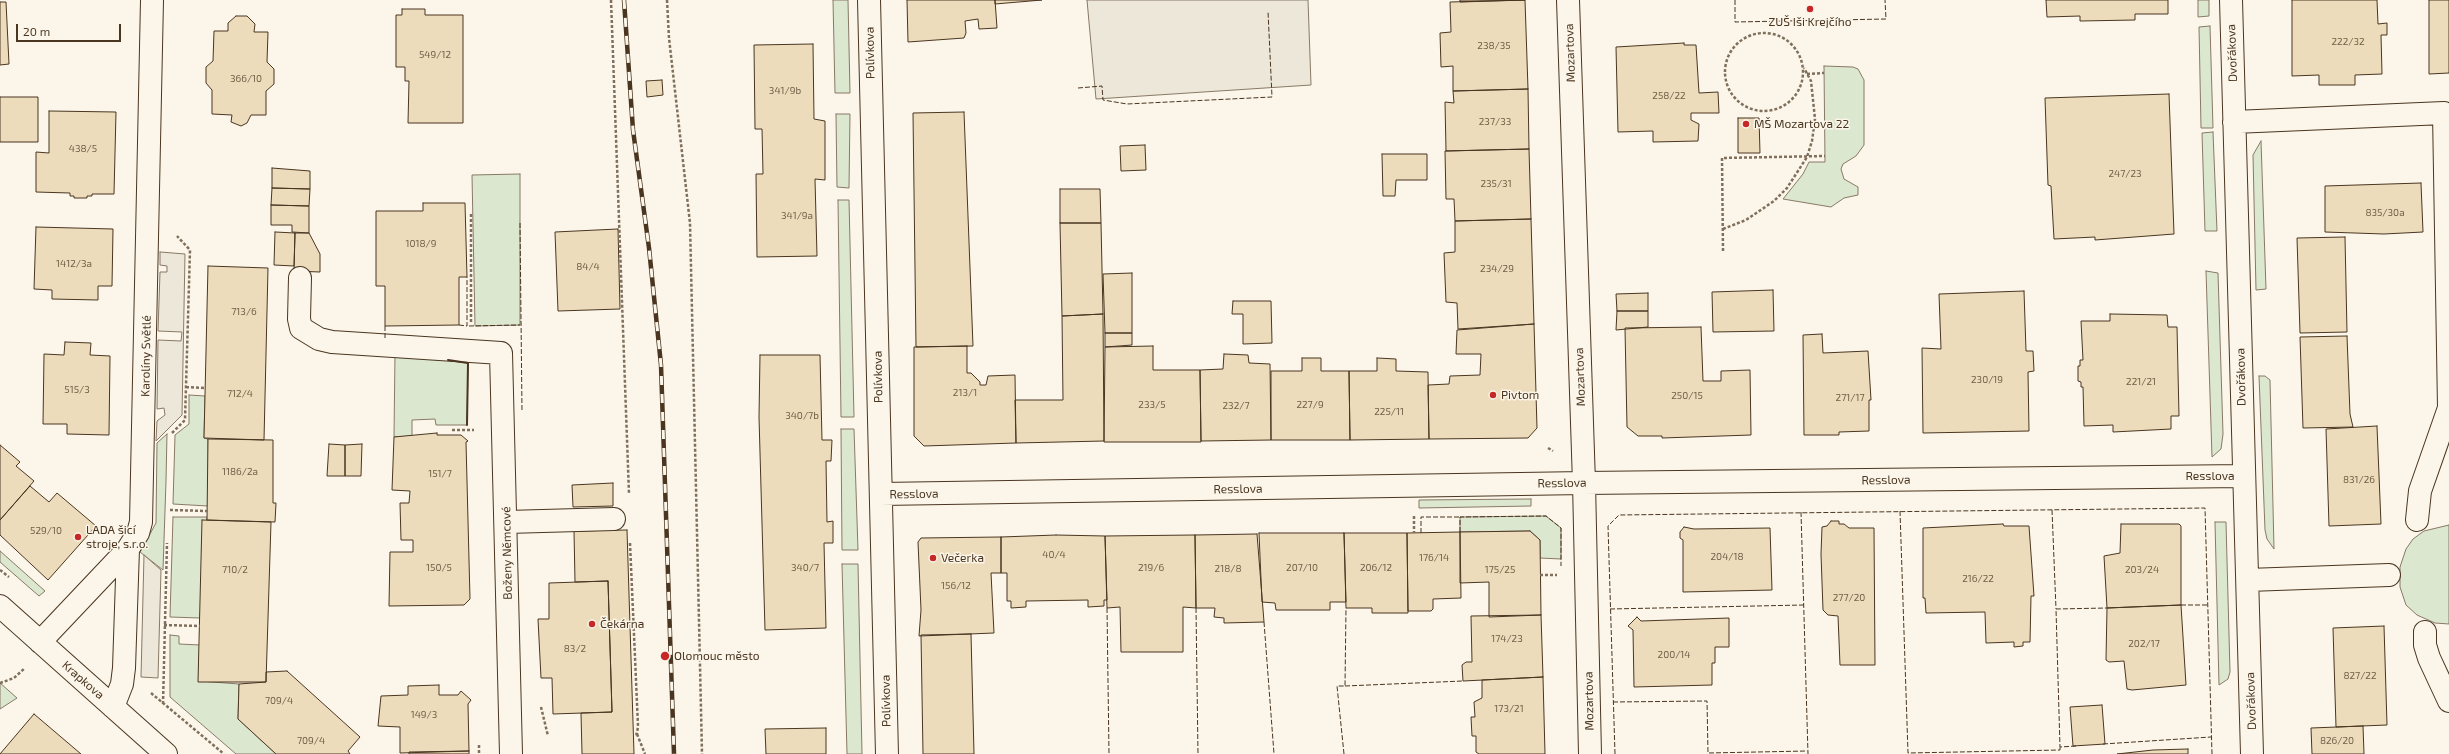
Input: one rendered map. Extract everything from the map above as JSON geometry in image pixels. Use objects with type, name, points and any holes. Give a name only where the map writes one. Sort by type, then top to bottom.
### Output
[{"type":"street","name":"Karolíny Světlé","points":[[113,707],[119,695],[123,673],[128,549],[138,533],[143,511],[152,0]]},
{"type":"street","name":"Polívkova","points":[[869,0],[887,754]]},
{"type":"street","name":"Mozartova","points":[[1568,0],[1584,483],[1590,754]]},
{"type":"street","name":"Dvořákova","points":[[2230,0],[2252,754]]},
{"type":"street","points":[[2234,122],[2444,113],[2449,408],[2420,491],[2417,520]]},
{"type":"street","points":[[300,278],[299,319],[301,328],[319,339],[472,351]]},
{"type":"street","name":"Boženy Němcové","points":[[472,351],[501,353],[507,522],[511,754]]},
{"type":"street","name":"Resslova","points":[[881,494],[1584,483],[2243,476]]},
{"type":"street","points":[[507,522],[614,519]]},
{"type":"street","points":[[40,642],[128,549]]},
{"type":"street","points":[[2248,580],[2389,575]]},
{"type":"street","name":"Krapkova","points":[[0,606],[166,754]]},
{"type":"street","points":[[2425,632],[2425,645],[2429,658],[2449,701]]},
{"type":"path","points":[[611,0],[629,501]]},
{"type":"path","points":[[667,0],[669,38],[690,223],[702,754]]},
{"type":"path","points":[[1723,228],[1746,220],[1774,202],[1787,188],[1806,157],[1812,141],[1815,119],[1811,81],[1796,47],[1785,38],[1772,33],[1758,32],[1745,37],[1734,45],[1727,57],[1724,71],[1727,85],[1734,97],[1750,108],[1771,111],[1784,106],[1795,98],[1802,86],[1804,67]]},
{"type":"path","points":[[1807,74],[1824,73]]},
{"type":"path","points":[[1723,251],[1722,158],[1825,156]]},
{"type":"path","points":[[471,214],[472,351]]},
{"type":"path","points":[[186,388],[204,388]]},
{"type":"path","points":[[452,430],[474,430]]},
{"type":"path","points":[[168,510],[207,511]]},
{"type":"path","points":[[1414,514],[1414,533]]},
{"type":"path","points":[[630,540],[638,734],[645,754]]},
{"type":"path","points":[[0,570],[10,579]]},
{"type":"path","points":[[1540,575],[1560,575]]},
{"type":"path","points":[[164,625],[200,626]]},
{"type":"path","points":[[163,704],[224,754]]},
{"type":"path","points":[[633,734],[638,734]]},
{"type":"green space","points":[[833,0],[848,0],[850,93],[835,93]]},
{"type":"green space","points":[[2198,0],[2209,0],[2209,16],[2198,17]]},
{"type":"green space","points":[[2210,26],[2213,128],[2201,128],[2199,27]]},
{"type":"green space","points":[[1824,66],[1853,67],[1858,69],[1864,80],[1864,145],[1856,156],[1843,164],[1841,169],[1844,179],[1858,187],[1858,195],[1844,198],[1831,207],[1783,199],[1803,174],[1809,162],[1825,162]]},
{"type":"green space","points":[[836,114],[850,114],[849,188],[837,187]]},
{"type":"green space","points":[[2213,132],[2217,231],[2205,231],[2202,133]]},
{"type":"green space","points":[[2261,141],[2266,289],[2256,290],[2253,155]]},
{"type":"green space","points":[[520,174],[520,325],[475,326],[472,175]]},
{"type":"green space","points":[[838,200],[849,200],[854,417],[841,417]]},
{"type":"green space","points":[[2206,271],[2218,273],[2223,434],[2221,449],[2212,457]]},
{"type":"green space","points":[[395,353],[468,363],[467,425],[436,425],[435,419],[412,420],[412,436],[394,437]]},
{"type":"green space","points":[[2259,376],[2265,376],[2270,380],[2274,549],[2267,539],[2265,530]]},
{"type":"green space","points":[[189,395],[205,396],[204,438],[208,439],[208,506],[173,504],[175,435],[189,424]]},
{"type":"green space","points":[[841,429],[854,429],[858,550],[842,550]]},
{"type":"green space","points":[[167,434],[163,570],[140,552],[156,523],[157,443]]},
{"type":"green space","points":[[1531,499],[1531,506],[1419,508],[1419,500]]},
{"type":"green space","points":[[1546,516],[1561,528],[1561,559],[1540,558],[1540,540],[1530,531],[1460,532],[1460,517]]},
{"type":"green space","points":[[173,517],[207,517],[200,618],[170,617]]},
{"type":"green space","points":[[2215,522],[2226,522],[2230,672],[2228,679],[2219,685]]},
{"type":"green space","points":[[2449,525],[2449,624],[2435,623],[2417,615],[2406,605],[2400,587],[2400,567],[2406,549],[2413,539],[2424,531]]},
{"type":"green space","points":[[0,551],[45,591],[39,596],[0,562]]},
{"type":"green space","points":[[842,564],[858,564],[862,754],[847,754]]},
{"type":"green space","points":[[170,635],[179,636],[179,644],[200,645],[199,681],[239,684],[238,719],[276,754],[236,754],[170,697]]},
{"type":"green space","points":[[0,683],[17,698],[0,709]]},
{"type":"shaded area","points":[[1087,0],[1308,0],[1311,85],[1096,99]]},
{"type":"shaded area","points":[[160,252],[185,254],[182,415],[156,441],[157,421],[165,415],[164,408],[157,409],[158,340],[181,341],[182,332],[158,331],[160,272],[167,272],[167,266],[160,265]]},
{"type":"shaded area","points":[[144,555],[161,570],[158,678],[141,677]]},
{"type":"building","points":[[907,0],[995,0],[997,28],[979,29],[978,19],[965,21],[966,33],[964,38],[908,42]]},
{"type":"building","points":[[995,0],[1042,0],[995,4]]},
{"type":"building","points":[[1460,0],[1525,0],[1460,2]]},
{"type":"building","points":[[1525,0],[1528,89],[1453,91],[1453,66],[1441,67],[1440,33],[1451,32],[1450,2]]},
{"type":"building","points":[[2046,0],[2168,0],[2168,14],[2135,14],[2135,20],[2080,21],[2080,16],[2047,17]]},
{"type":"building","points":[[2292,0],[2377,0],[2378,24],[2387,23],[2387,35],[2381,35],[2382,74],[2355,75],[2355,85],[2319,85],[2319,75],[2292,76]]},
{"type":"building","points":[[2429,0],[2449,0],[2449,73],[2429,74]]},
{"type":"building","points":[[0,2],[6,2],[9,64],[0,65]]},
{"type":"building","points":[[402,9],[425,9],[425,15],[463,15],[463,123],[408,123],[409,81],[405,81],[405,67],[396,67],[396,15],[402,15]]},
{"type":"building","points":[[236,16],[247,16],[255,24],[254,32],[268,32],[267,62],[274,69],[274,84],[266,91],[266,115],[251,115],[247,123],[241,126],[231,122],[232,115],[212,114],[212,90],[206,83],[206,67],[213,61],[214,31],[228,31],[228,23]]},
{"type":"building","points":[[1684,43],[1684,45],[1696,45],[1699,93],[1718,92],[1719,113],[1691,113],[1691,120],[1699,124],[1698,141],[1653,142],[1653,131],[1618,132],[1616,47]]},
{"type":"building","points":[[813,44],[814,119],[825,121],[825,180],[815,179],[817,256],[757,257],[756,174],[763,174],[762,129],[755,129],[754,45]]},
{"type":"building","points":[[662,80],[663,95],[647,97],[646,81]]},
{"type":"building","points":[[1528,89],[1529,149],[1446,151],[1445,102],[1454,103],[1453,91]]},
{"type":"building","points":[[2169,94],[2174,234],[2095,240],[2095,237],[2054,239],[2051,186],[2048,185],[2045,98]]},
{"type":"building","points":[[0,97],[38,97],[38,142],[0,142]]},
{"type":"building","points":[[49,111],[116,112],[114,194],[92,194],[92,196],[87,196],[87,198],[74,198],[74,196],[70,196],[70,193],[36,192],[36,152],[49,153]]},
{"type":"building","points":[[964,112],[973,346],[916,347],[913,113]]},
{"type":"building","points":[[1738,118],[1759,118],[1760,153],[1738,153]]},
{"type":"building","points":[[1145,145],[1146,170],[1121,171],[1120,146]]},
{"type":"building","points":[[1529,149],[1531,219],[1455,221],[1454,199],[1446,199],[1445,151]]},
{"type":"building","points":[[1382,154],[1427,154],[1427,180],[1396,180],[1395,196],[1383,196]]},
{"type":"building","points":[[272,168],[310,171],[310,189],[272,188]]},
{"type":"building","points":[[2421,183],[2423,232],[2384,234],[2325,232],[2325,186]]},
{"type":"building","points":[[272,188],[310,189],[309,206],[271,205]]},
{"type":"building","points":[[1060,189],[1100,189],[1101,223],[1060,223]]},
{"type":"building","points":[[423,203],[465,203],[467,277],[459,277],[459,325],[385,326],[385,286],[376,286],[376,211],[423,211]]},
{"type":"building","points":[[271,205],[309,206],[309,233],[292,232],[292,225],[271,225]]},
{"type":"building","points":[[1531,219],[1534,324],[1458,329],[1457,303],[1446,302],[1444,253],[1455,252],[1455,221]]},
{"type":"building","points":[[1060,223],[1101,223],[1103,314],[1062,316]]},
{"type":"building","points":[[36,227],[113,229],[112,286],[98,286],[98,300],[52,299],[52,290],[34,289]]},
{"type":"building","points":[[618,229],[620,309],[558,311],[555,232]]},
{"type":"building","points":[[275,232],[295,233],[294,266],[274,265]]},
{"type":"building","points":[[295,233],[309,233],[320,254],[320,272],[294,271]]},
{"type":"building","points":[[2345,237],[2347,332],[2300,333],[2297,238]]},
{"type":"building","points":[[208,266],[268,268],[264,440],[204,438]]},
{"type":"building","points":[[1132,273],[1132,333],[1105,333],[1103,274]]},
{"type":"building","points":[[1773,290],[1774,331],[1713,332],[1712,292]]},
{"type":"building","points":[[2024,291],[2026,351],[2033,351],[2034,371],[2028,372],[2029,431],[1923,433],[1922,348],[1941,349],[1939,294]]},
{"type":"building","points":[[1648,293],[1648,311],[1617,311],[1616,294]]},
{"type":"building","points":[[1233,301],[1271,301],[1272,343],[1243,344],[1243,314],[1232,314]]},
{"type":"building","points":[[1617,311],[1648,311],[1648,327],[1616,330]]},
{"type":"building","points":[[1103,314],[1104,441],[1016,443],[1015,400],[1063,400],[1062,316]]},
{"type":"building","points":[[2110,314],[2167,315],[2168,327],[2177,327],[2179,416],[2171,416],[2171,429],[2113,432],[2113,425],[2084,426],[2083,387],[2081,387],[2081,382],[2078,381],[2078,366],[2080,366],[2080,360],[2083,360],[2081,321],[2110,321]]},
{"type":"building","points":[[1534,324],[1537,428],[1528,438],[1429,439],[1428,385],[1449,384],[1450,376],[1480,375],[1481,354],[1456,354],[1457,330]]},
{"type":"building","points":[[1701,327],[1703,381],[1721,381],[1721,371],[1750,370],[1751,435],[1662,438],[1662,436],[1638,436],[1627,427],[1625,328]]},
{"type":"building","points":[[1105,333],[1132,333],[1132,345],[1105,347]]},
{"type":"building","points":[[1822,334],[1823,353],[1868,351],[1871,400],[1869,400],[1869,431],[1839,432],[1839,435],[1804,435],[1803,335]]},
{"type":"building","points":[[2347,336],[2350,414],[2353,427],[2303,428],[2300,337]]},
{"type":"building","points":[[65,342],[91,343],[90,355],[110,356],[109,435],[67,434],[67,424],[43,424],[44,354],[64,355]]},
{"type":"building","points":[[967,346],[967,373],[971,373],[980,382],[980,385],[986,385],[988,376],[1015,375],[1016,443],[924,446],[914,436],[914,347]]},
{"type":"building","points":[[1153,346],[1153,370],[1200,370],[1201,442],[1104,442],[1105,347]]},
{"type":"building","points":[[1224,354],[1248,355],[1249,363],[1270,364],[1271,440],[1201,441],[1200,370],[1223,369]]},
{"type":"building","points":[[760,355],[820,355],[822,440],[832,440],[831,461],[826,461],[827,522],[833,521],[833,543],[824,543],[826,628],[765,630],[759,417]]},
{"type":"building","points":[[1302,358],[1321,358],[1321,371],[1349,371],[1350,440],[1271,440],[1271,371],[1302,371]]},
{"type":"building","points":[[1377,358],[1396,359],[1396,371],[1428,372],[1429,439],[1350,440],[1349,371],[1377,371]]},
{"type":"building","points":[[2377,426],[2381,524],[2329,526],[2326,429]]},
{"type":"building","points":[[437,433],[437,435],[461,435],[468,441],[466,442],[470,599],[464,605],[389,606],[390,552],[413,552],[413,540],[401,540],[400,503],[409,503],[410,491],[392,490],[394,437]]},
{"type":"building","points":[[208,439],[273,440],[273,503],[276,503],[275,522],[207,520]]},
{"type":"building","points":[[329,444],[345,445],[345,476],[327,476]]},
{"type":"building","points":[[362,444],[361,476],[345,476],[345,445]]},
{"type":"building","points":[[0,445],[20,462],[16,466],[34,481],[0,520]]},
{"type":"building","points":[[613,483],[613,506],[573,507],[572,485]]},
{"type":"building","points":[[30,486],[49,502],[57,493],[96,526],[48,580],[0,535],[0,520]]},
{"type":"building","points":[[202,520],[271,522],[266,682],[198,682]]},
{"type":"building","points":[[1831,521],[1839,521],[1839,524],[1844,524],[1849,528],[1874,528],[1875,665],[1840,665],[1838,616],[1828,615],[1823,610],[1821,554],[1822,527],[1827,526]]},
{"type":"building","points":[[2003,524],[2004,526],[2029,526],[2034,596],[2031,596],[2030,642],[2023,642],[2023,646],[2014,647],[2014,642],[1986,643],[1985,612],[1926,613],[1925,598],[1923,598],[1923,528]]},
{"type":"building","points":[[2121,524],[2179,524],[2181,526],[2181,605],[2107,608],[2104,556],[2120,553]]},
{"type":"building","points":[[1684,527],[1694,529],[1770,528],[1772,590],[1683,592],[1683,540],[1680,538],[1680,532]]},
{"type":"building","points":[[627,530],[634,754],[582,754],[581,713],[612,712],[608,581],[575,582],[574,531]]},
{"type":"building","points":[[1530,531],[1540,540],[1541,615],[1489,617],[1489,582],[1460,583],[1460,532]]},
{"type":"building","points":[[1460,532],[1461,598],[1433,599],[1433,609],[1431,611],[1408,611],[1407,533]]},
{"type":"building","points":[[1259,533],[1344,533],[1346,602],[1330,602],[1330,610],[1276,610],[1275,603],[1262,602]]},
{"type":"building","points":[[1344,533],[1407,533],[1408,613],[1372,613],[1372,608],[1346,608]]},
{"type":"building","points":[[1257,534],[1264,622],[1224,623],[1224,618],[1214,617],[1215,608],[1196,608],[1195,535]]},
{"type":"building","points":[[1056,535],[1105,536],[1107,600],[1104,600],[1104,606],[1088,607],[1088,600],[1026,601],[1026,607],[1011,608],[1011,601],[1007,601],[1007,573],[1001,573],[1001,537]]},
{"type":"building","points":[[1195,535],[1196,608],[1183,607],[1183,652],[1121,652],[1120,607],[1107,608],[1105,536]]},
{"type":"building","points":[[1001,537],[1001,573],[991,573],[994,633],[919,636],[921,610],[918,542],[921,538]]},
{"type":"building","points":[[608,581],[612,712],[553,714],[552,678],[541,678],[538,619],[549,619],[549,583]]},
{"type":"building","points":[[2181,605],[2186,685],[2132,690],[2127,689],[2124,661],[2109,662],[2106,660],[2107,608]]},
{"type":"building","points":[[1541,615],[1543,677],[1463,681],[1462,665],[1466,662],[1472,662],[1471,616]]},
{"type":"building","points":[[1637,617],[1641,621],[1729,618],[1729,647],[1715,647],[1715,663],[1712,663],[1712,685],[1634,687],[1633,630],[1628,626]]},
{"type":"building","points":[[2384,626],[2387,725],[2336,727],[2333,628]]},
{"type":"building","points":[[971,634],[974,754],[923,754],[921,635]]},
{"type":"building","points":[[287,671],[360,737],[348,751],[350,754],[276,754],[238,719],[239,684],[266,682],[266,672]]},
{"type":"building","points":[[1543,677],[1545,754],[1479,754],[1476,752],[1476,736],[1472,736],[1471,717],[1475,717],[1474,702],[1482,698],[1482,680]]},
{"type":"building","points":[[439,685],[439,695],[458,695],[461,691],[471,700],[468,704],[469,751],[400,753],[400,727],[378,726],[381,696],[408,695],[408,686]]},
{"type":"building","points":[[2102,705],[2105,744],[2073,746],[2070,707]]},
{"type":"building","points":[[34,714],[81,754],[0,754]]},
{"type":"building","points":[[2363,726],[2364,754],[2312,754],[2311,728]]},
{"type":"building","points":[[826,728],[826,754],[766,754],[765,729]]},
{"type":"building","points":[[2188,749],[2188,754],[2117,754],[2153,750]]},
{"type":"building","points":[[469,751],[469,754],[409,754],[409,752]]},
{"type":"railway","points":[[624,0],[633,130],[649,248],[661,365],[674,754]]},
{"type":"fence","points":[[1735,0],[1735,22],[1886,19],[1885,0]]},
{"type":"fence","points":[[1078,88],[1102,86],[1103,100],[1127,104],[1272,97],[1268,11]]},
{"type":"fence","points":[[520,223],[522,412]]},
{"type":"fence","points":[[459,325],[467,326],[467,277]]},
{"type":"fence","points":[[469,326],[520,325]]},
{"type":"fence","points":[[385,326],[385,338]]},
{"type":"fence","points":[[1615,754],[1608,526],[1619,515],[2205,508],[2212,754]]},
{"type":"fence","points":[[2052,510],[2056,609]]},
{"type":"fence","points":[[1900,511],[1908,753],[2060,750],[2060,747]]},
{"type":"fence","points":[[1801,512],[1808,754]]},
{"type":"fence","points":[[1460,532],[1460,517],[1546,516],[1561,528],[1561,566]]},
{"type":"fence","points":[[1421,533],[1421,517],[1460,517]]},
{"type":"fence","points":[[1610,609],[1804,605]]},
{"type":"fence","points":[[2181,605],[2207,605]]},
{"type":"fence","points":[[1107,608],[1109,754]]},
{"type":"fence","points":[[1196,608],[1198,754]]},
{"type":"fence","points":[[1344,754],[1337,686],[1345,686],[1346,608]]},
{"type":"fence","points":[[2076,746],[2060,747],[2056,609],[2107,608]]},
{"type":"fence","points":[[1264,622],[1274,754]]},
{"type":"fence","points":[[1345,686],[1463,681]]},
{"type":"fence","points":[[1613,702],[1707,701],[1708,753],[1807,751]]},
{"type":"fence","points":[[2103,744],[2211,737]]},
{"type":"wall","points":[[448,360],[468,363],[467,425]]},
{"type":"place","name":"ZUŠ Iši Krejčího","points":[[1810,9]]},
{"type":"place","name":"MŠ Mozartova 22","points":[[1746,124]]},
{"type":"place","name":"Pivtom","points":[[1493,395]]},
{"type":"place","name":"LADA šicí stroje, s.r.o.","points":[[78,537]]},
{"type":"place","name":"Večerka","points":[[933,558]]},
{"type":"place","name":"Čekárna","points":[[592,624]]},
{"type":"place","name":"Olomouc město","points":[[665,656]]}]
